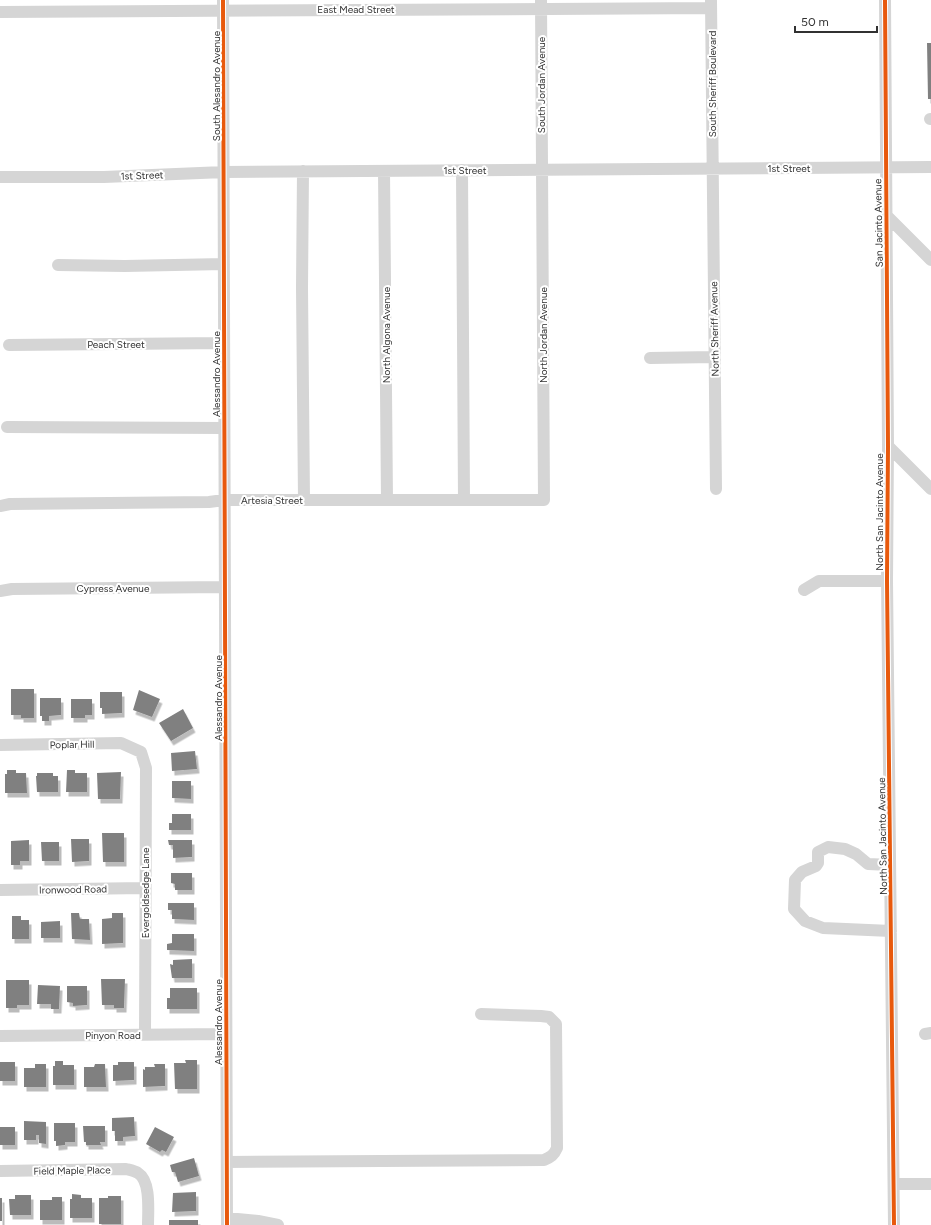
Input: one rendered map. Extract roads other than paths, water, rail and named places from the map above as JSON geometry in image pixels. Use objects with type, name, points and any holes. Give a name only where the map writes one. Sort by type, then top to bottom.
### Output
[{"type":"street","name":"San Jacinto Avenue","points":[[885,0],[888,446]]},
{"type":"street","name":"South Jordan Avenue","points":[[541,4],[542,169]]},
{"type":"street","name":"East Mead Street","points":[[0,12],[223,5],[711,4]]},
{"type":"street","name":"South Sheriff Boulevard","points":[[711,4],[712,168]]},
{"type":"street","name":"South Alesandro Avenue","points":[[223,5],[224,172]]},
{"type":"street","name":"1st Street","points":[[0,177],[384,170],[931,167]]},
{"type":"street","name":"North Sheriff Avenue","points":[[712,168],[716,489]]},
{"type":"street","name":"North Jordan Avenue","points":[[542,169],[544,500]]},
{"type":"street","name":"North Algona Avenue","points":[[384,170],[387,500]]},
{"type":"street","points":[[462,170],[464,500]]},
{"type":"street","points":[[303,171],[302,288],[304,500]]},
{"type":"street","name":"Alessandro Avenue","points":[[224,172],[227,1221]]},
{"type":"street","points":[[886,215],[931,260]]},
{"type":"street","points":[[58,265],[125,266],[224,264]]},
{"type":"street","name":"Peach Street","points":[[9,345],[224,343]]},
{"type":"street","points":[[650,358],[714,357]]},
{"type":"street","points":[[7,427],[224,428]]},
{"type":"street","points":[[888,446],[931,489]]},
{"type":"street","name":"North San Jacinto Avenue","points":[[888,446],[887,581],[894,1225]]},
{"type":"street","name":"Artesia Street","points":[[0,506],[10,504],[209,502],[224,500],[544,500]]},
{"type":"street","points":[[804,590],[819,581],[887,581]]},
{"type":"street","name":"Cypress Avenue","points":[[0,591],[12,589],[226,587]]},
{"type":"street","name":"Poplar Hill","points":[[0,745],[121,743],[141,752]]},
{"type":"street","name":"Evergoldsedge Lane","points":[[141,752],[146,768],[145,1035]]},
{"type":"street","points":[[890,865],[868,864],[856,854],[845,849],[828,847],[818,852],[818,863],[816,866],[802,872],[795,880],[794,909],[805,921],[824,928],[891,931]]},
{"type":"street","name":"Ironwood Road","points":[[0,890],[145,888]]},
{"type":"street","points":[[227,1162],[544,1160],[551,1157],[557,1148],[556,1024],[549,1017],[481,1014]]},
{"type":"street","name":"Pinyon Road","points":[[0,1036],[226,1034]]},
{"type":"street","name":"Field Maple Place","points":[[0,1171],[126,1170],[137,1172],[143,1177],[146,1186],[148,1225]]},
{"type":"street","points":[[894,1184],[931,1184]]},
{"type":"street","points":[[227,1221],[258,1220],[278,1225]]}]
